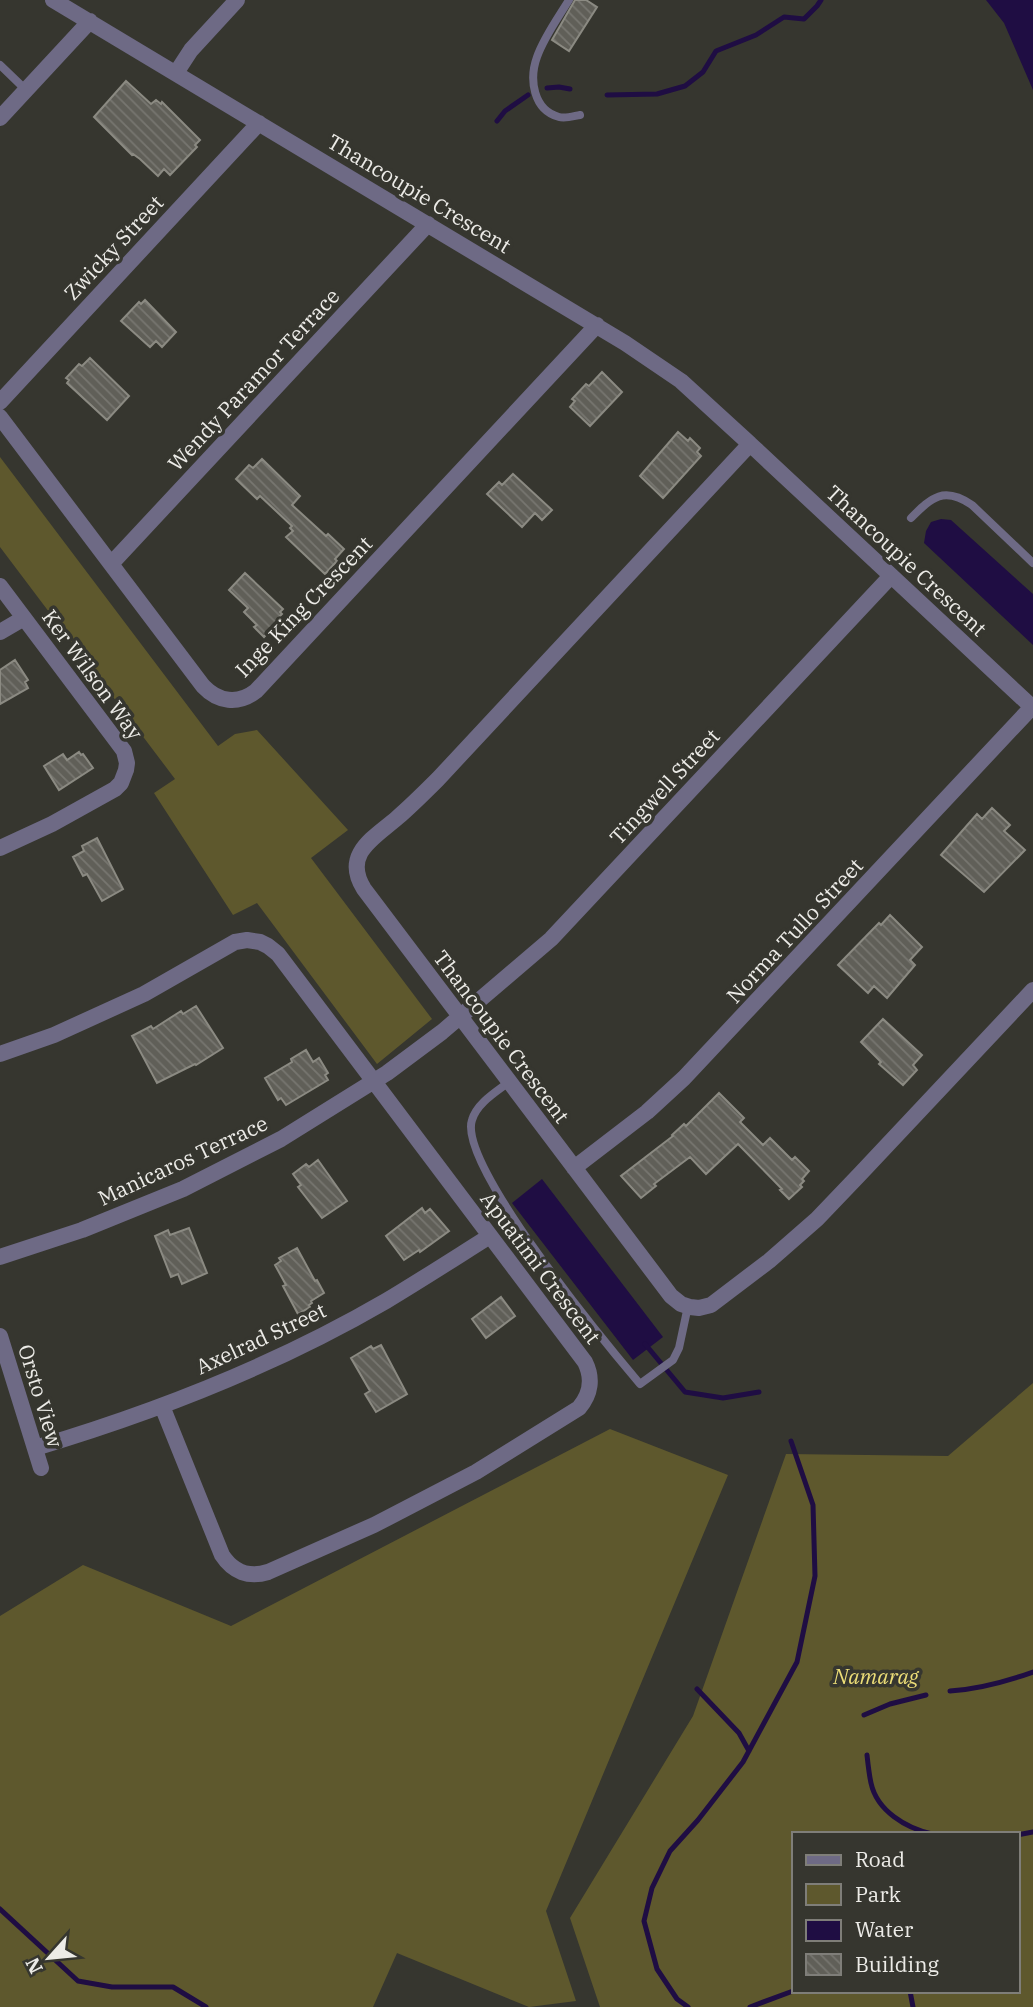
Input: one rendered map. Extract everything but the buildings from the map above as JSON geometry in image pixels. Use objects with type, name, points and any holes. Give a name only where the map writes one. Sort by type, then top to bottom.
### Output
[{"type":"street","name":"Thancoupie Crescent","points":[[53,0],[654,361],[681,381],[1033,707]]},
{"type":"street","points":[[176,73],[191,50],[237,0]]},
{"type":"street","points":[[0,118],[90,21]]},
{"type":"street","name":"Zwicky Street","points":[[0,402],[259,123]]},
{"type":"street","name":"Wendy Paramor Terrace","points":[[111,564],[428,224]]},
{"type":"street","name":"Inge King Crescent","points":[[0,417],[207,691],[227,700],[236,700],[248,697],[256,691],[597,326]]},
{"type":"street","name":"Thancoupie Crescent","points":[[688,1306],[671,1296],[574,1168],[361,884],[357,869],[361,850],[367,843],[438,779],[750,444]]},
{"type":"street","name":"Tingwell Street","points":[[373,1082],[442,1032],[522,965],[579,911],[891,576]]},
{"type":"street","name":"Ker Wilson Way","points":[[0,586],[124,751],[127,764],[124,777],[115,789],[52,824],[0,848]]},
{"type":"street","points":[[0,632],[24,618]]},
{"type":"street","name":"Norma Tullo Street","points":[[574,1168],[647,1112],[693,1069],[1033,707]]},
{"type":"street","name":"Apuatimi Crescent","points":[[0,1054],[54,1035],[144,994],[241,940],[266,944],[278,954],[585,1362],[590,1377],[589,1392],[583,1403],[574,1411],[476,1472],[374,1525],[265,1573],[250,1574],[235,1569],[222,1555],[162,1406]]},
{"type":"street","points":[[688,1306],[705,1307],[719,1301],[817,1219],[1033,990]]},
{"type":"street","name":"Manicaros Terrace","points":[[0,1257],[82,1230],[183,1189],[281,1139],[373,1082]]},
{"type":"street","name":"Axelrad Street","points":[[35,1448],[162,1406],[276,1358],[385,1301],[490,1236]]},
{"type":"street","name":"Orsto View","points":[[0,1336],[41,1468]]},
{"type":"lane","points":[[569,0],[544,41],[536,59],[533,78],[539,102],[547,111],[560,118],[580,115]]},
{"type":"lane","points":[[0,65],[26,90]]},
{"type":"lane","points":[[911,518],[931,498],[942,495],[963,499],[1033,562]]},
{"type":"lane","points":[[509,1082],[483,1103],[471,1120],[472,1141],[501,1200],[522,1232],[640,1384],[673,1360],[679,1348],[688,1306]]},
{"type":"green space","points":[[0,457],[218,746],[235,734],[257,730],[348,830],[311,858],[432,1019],[377,1064],[257,903],[233,915],[154,793],[175,779],[0,547]]},
{"type":"green space","name":"Namarag","points":[[1033,1383],[1033,2007],[600,2007],[570,1918],[693,1716],[786,1454],[948,1456]]},
{"type":"green space","points":[[610,1429],[728,1475],[546,1911],[576,2001],[529,2007],[397,1953],[373,2007],[0,2007],[0,1616],[83,1565],[231,1626]]},
{"type":"water","points":[[986,0],[1033,0],[1033,90],[1004,23]]},
{"type":"water","points":[[951,520],[1033,594],[1033,645],[924,543],[931,522]]},
{"type":"water","points":[[542,1179],[663,1337],[633,1360],[512,1203]]},
{"type":"waterway","points":[[607,95],[657,94],[685,86],[703,72],[716,51],[756,35],[784,17],[804,19],[821,0]]},
{"type":"waterway","points":[[547,88],[570,89]]},
{"type":"waterway","points":[[497,121],[505,111],[528,95]]},
{"type":"waterway","points":[[645,1344],[685,1392],[723,1398],[759,1392]]},
{"type":"waterway","points":[[688,2007],[677,1999],[657,1969],[644,1921],[652,1888],[670,1851],[743,1762],[797,1662],[815,1576],[813,1505],[791,1441]]},
{"type":"waterway","points":[[950,1691],[972,1689],[1033,1672]]},
{"type":"waterway","points":[[697,1689],[739,1733],[749,1751]]},
{"type":"waterway","points":[[864,1715],[890,1704],[926,1695]]},
{"type":"waterway","points":[[867,1755],[871,1783],[879,1802],[903,1823],[926,1832]]},
{"type":"waterway","points":[[1019,1835],[1033,1832]]},
{"type":"waterway","points":[[0,1909],[78,1981],[112,1987],[173,1987],[206,2007]]},
{"type":"waterway","points":[[750,2007],[792,1991]]},
{"type":"waterway","points":[[910,1993],[913,2007]]}]
